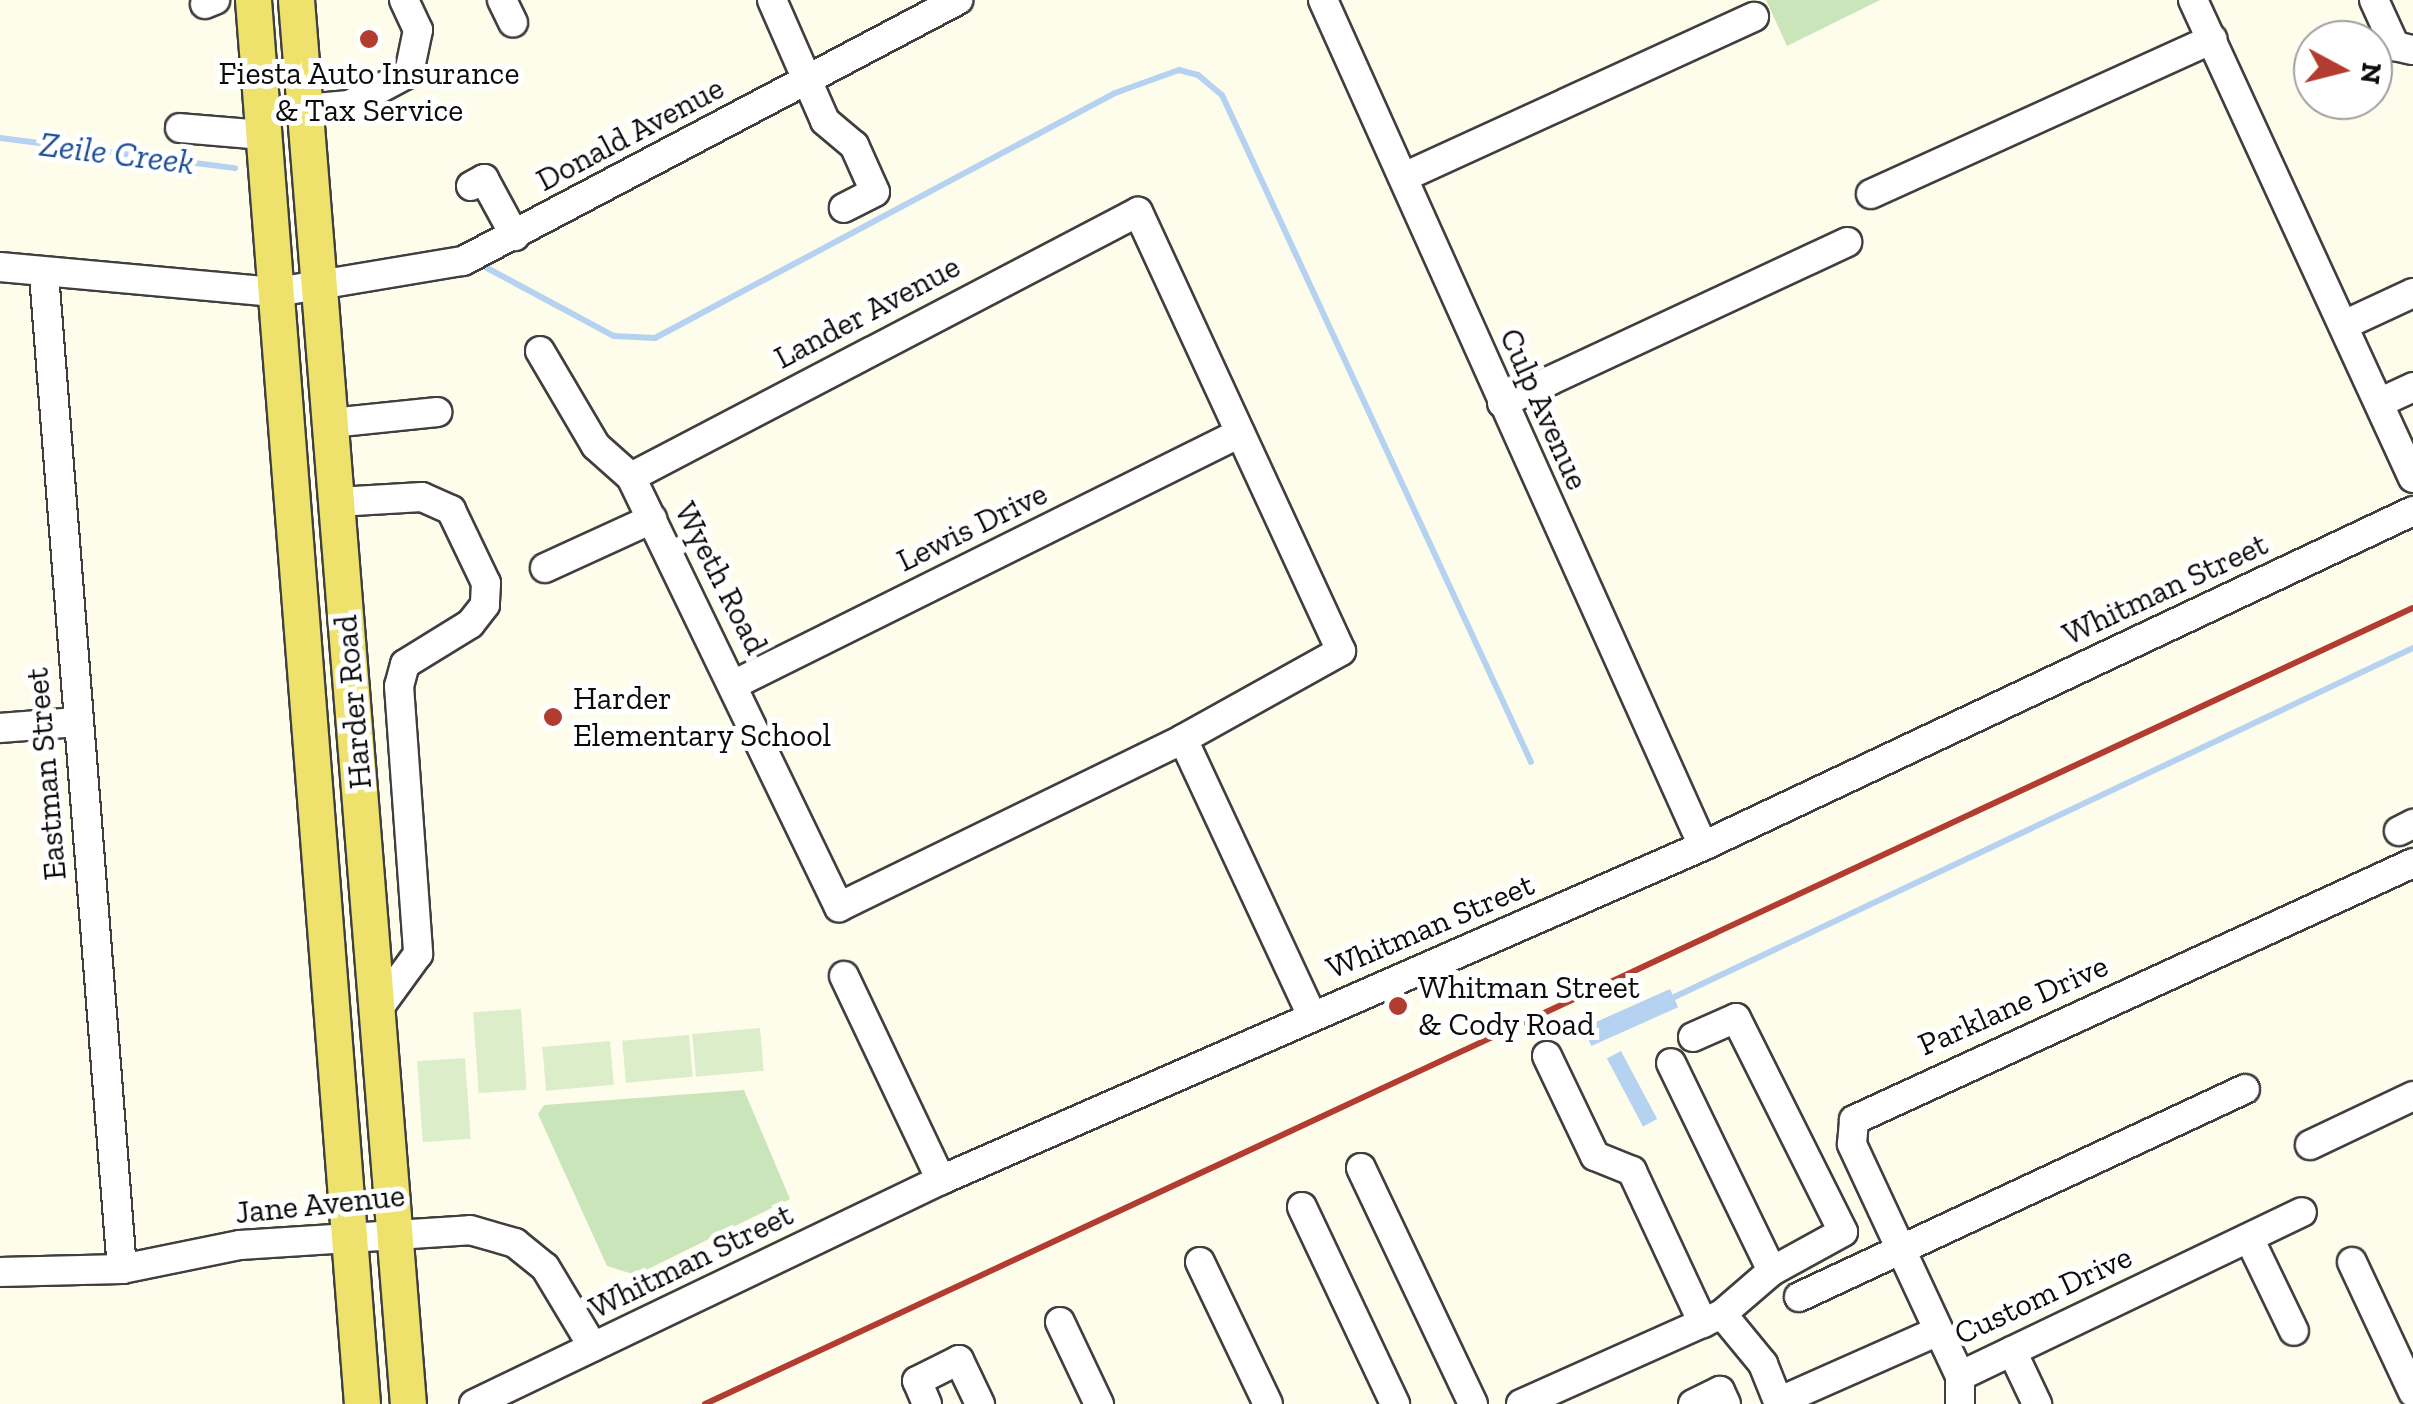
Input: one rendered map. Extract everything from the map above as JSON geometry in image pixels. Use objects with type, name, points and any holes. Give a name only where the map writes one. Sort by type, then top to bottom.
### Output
[{"type":"main road","name":"Harder Road","points":[[253,0],[362,1404]]},
{"type":"main road","name":"Harder Road","points":[[296,0],[408,1404]]},
{"type":"street","points":[[305,109],[350,105],[409,73],[418,30],[404,0]]},
{"type":"street","points":[[772,0],[825,121],[854,145],[885,187],[844,208]]},
{"type":"street","name":"Donald Avenue","points":[[0,267],[44,274],[278,292],[431,270],[514,236],[958,0]]},
{"type":"street","name":"Culp Avenue","points":[[1323,0],[1703,846]]},
{"type":"street","points":[[2194,0],[2413,478]]},
{"type":"street","points":[[2374,0],[2395,46],[2413,50]]},
{"type":"street","points":[[1404,177],[1754,17]]},
{"type":"street","points":[[1871,194],[2212,39]]},
{"type":"street","points":[[180,128],[264,135]]},
{"type":"street","points":[[471,186],[484,179],[514,236]]},
{"type":"street","name":"Lander Avenue","points":[[631,477],[1138,212],[1240,433]]},
{"type":"street","points":[[1502,403],[1847,242]]},
{"type":"street","name":"Eastman Street","points":[[44,274],[76,722],[122,1270]]},
{"type":"street","points":[[2344,326],[2413,293]]},
{"type":"street","name":"Wyeth Road","points":[[540,351],[596,446],[631,477],[735,684],[839,907],[1183,738]]},
{"type":"street","points":[[2379,403],[2413,386]]},
{"type":"street","points":[[331,423],[437,412]]},
{"type":"street","points":[[1240,433],[1341,651],[1183,738],[1311,1014]]},
{"type":"street","name":"Lewis Drive","points":[[735,684],[1240,433]]},
{"type":"street","points":[[337,502],[422,498],[452,510],[486,583],[485,605],[470,624],[404,664],[399,686],[418,954],[378,1009]]},
{"type":"street","name":"Whitman Street","points":[[474,1404],[941,1180],[1311,1014],[1703,846],[2413,511]]},
{"type":"street","points":[[545,568],[652,519]]},
{"type":"street","points":[[0,728],[76,722]]},
{"type":"street","name":"Parklane Drive","points":[[1938,1331],[1852,1144],[1851,1128],[1861,1112],[2413,863]]},
{"type":"street","points":[[844,976],[941,1180]]},
{"type":"street","points":[[1521,1404],[1712,1318],[1772,1271],[1842,1232],[1736,1018],[1693,1037]]},
{"type":"street","points":[[1547,1056],[1596,1156],[1632,1171],[1712,1318],[1764,1364],[1779,1403]]},
{"type":"street","points":[[1671,1063],[1772,1271]]},
{"type":"street","points":[[1799,1297],[2246,1088]]},
{"type":"street","points":[[2310,1146],[2413,1096]]},
{"type":"street","points":[[1361,1168],[1473,1404]]},
{"type":"street","points":[[1302,1207],[1394,1404]]},
{"type":"street","name":"Custom Drive","points":[[1779,1403],[1938,1331],[1960,1390],[2012,1351],[2302,1212]]},
{"type":"street","name":"Jane Avenue","points":[[0,1272],[122,1270],[240,1245],[397,1230],[470,1230],[515,1242],[557,1280],[593,1347]]},
{"type":"street","points":[[2249,1238],[2294,1331]]},
{"type":"street","points":[[1200,1262],[1268,1404]]},
{"type":"street","points":[[2352,1262],[2413,1392]]},
{"type":"street","points":[[1060,1322],[1099,1404]]},
{"type":"street","points":[[2012,1351],[2037,1404]]},
{"type":"street","points":[[927,1404],[917,1381],[960,1360],[980,1404]]},
{"type":"street","points":[[1693,1404],[1720,1392],[1726,1404]]},
{"type":"green space","points":[[1766,0],[1880,0],[1787,46]]},
{"type":"green space","points":[[521,1009],[527,1090],[479,1093],[473,1012]]},
{"type":"green space","points":[[760,1028],[764,1071],[696,1077],[692,1034]]},
{"type":"green space","points":[[689,1035],[693,1077],[626,1083],[622,1041]]},
{"type":"green space","points":[[610,1041],[614,1085],[546,1091],[542,1047]]},
{"type":"green space","points":[[465,1058],[471,1139],[423,1142],[417,1061]]},
{"type":"green space","points":[[744,1090],[790,1199],[636,1275],[607,1266],[538,1114],[544,1105]]},
{"type":"water","points":[[1670,989],[1678,1007],[1591,1046],[1583,1028]]},
{"type":"water","points":[[1621,1051],[1657,1119],[1643,1126],[1607,1059]]},
{"type":"waterway","points":[[487,268],[614,336],[655,338],[1115,93],[1179,70],[1198,75],[1222,95],[1531,762]]},
{"type":"waterway","name":"Zeile Creek","points":[[0,138],[235,168]]},
{"type":"waterway","points":[[1668,1000],[2413,648]]},
{"type":"railway","points":[[705,1404],[2413,608]]},
{"type":"place","name":"Fiesta Auto Insurance & Tax Service","points":[[369,39]]},
{"type":"place","name":"Harder Elementary School","points":[[553,717]]},
{"type":"place","name":"Whitman Street & Cody Road","points":[[1398,1006]]}]
